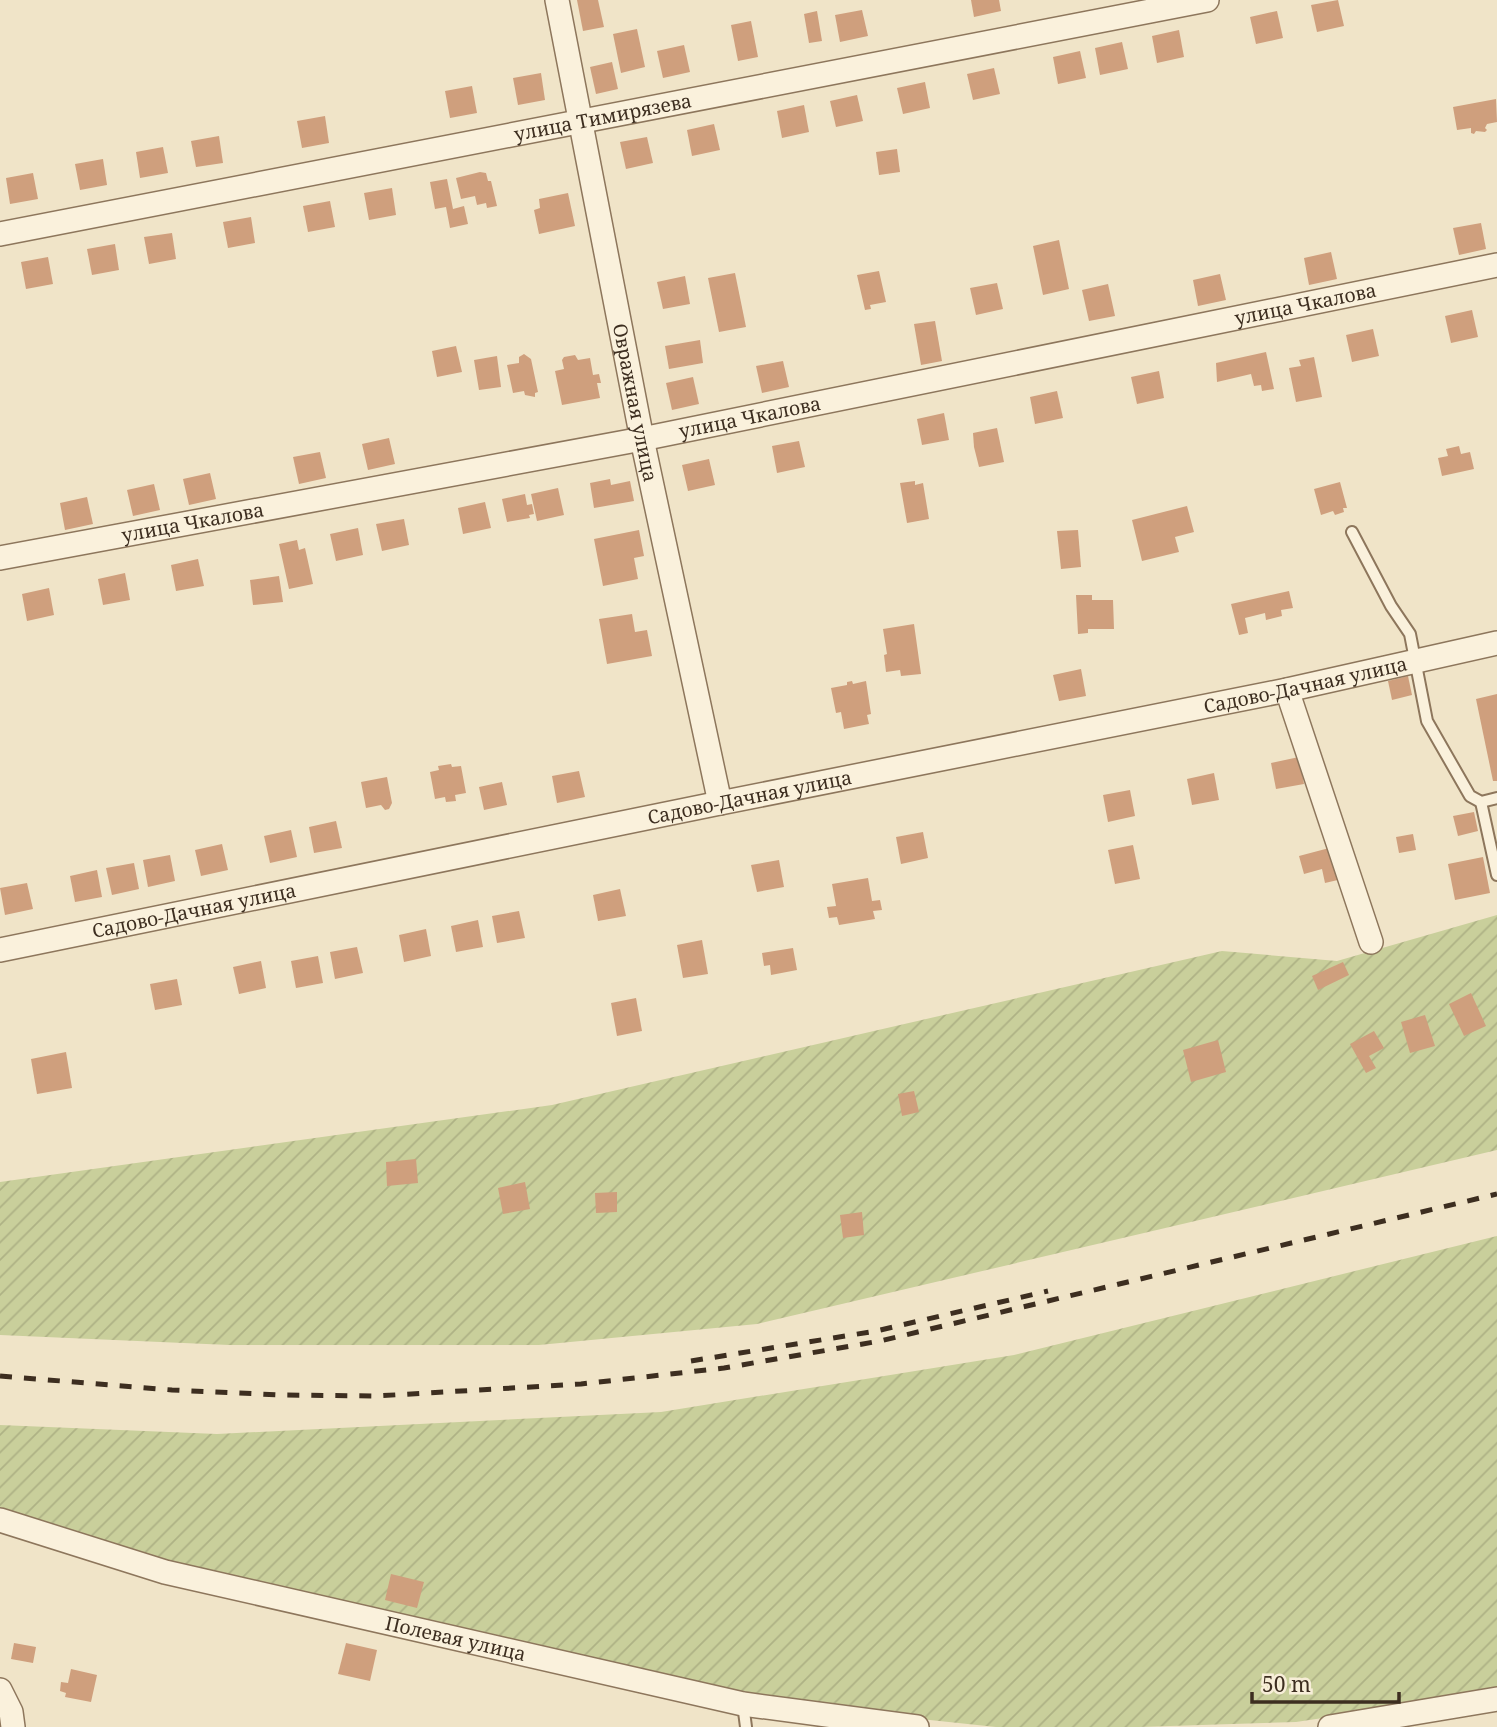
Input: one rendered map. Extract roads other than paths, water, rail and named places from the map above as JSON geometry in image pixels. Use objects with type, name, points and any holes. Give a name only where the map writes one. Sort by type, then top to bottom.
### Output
[{"type":"street","name":"Овражная улица","points":[[557,0],[642,439],[720,803]]},
{"type":"street","name":"улица Тимирязева","points":[[0,234],[1207,0]]},
{"type":"street","name":"улица Чкалова","points":[[0,558],[642,439],[1497,265]]},
{"type":"street","name":"Садово-Дачная улица","points":[[0,950],[1287,690],[1415,659],[1497,643]]},
{"type":"street","points":[[1287,690],[1371,942]]},
{"type":"street","name":"Полевая улица","points":[[0,1520],[165,1572],[744,1716],[917,1727]]},
{"type":"street","points":[[0,1690],[11,1712],[13,1727]]},
{"type":"street","points":[[1330,1727],[1497,1699]]},
{"type":"lane","points":[[1352,532],[1409,634],[1427,720],[1470,796],[1481,802],[1497,798]]},
{"type":"lane","points":[[1481,802],[1497,875]]},
{"type":"railway","points":[[0,1376],[172,1390],[376,1396],[581,1384],[724,1368],[880,1341],[1497,1194]]},
{"type":"railway","points":[[691,1361],[876,1331],[1048,1291]]}]
